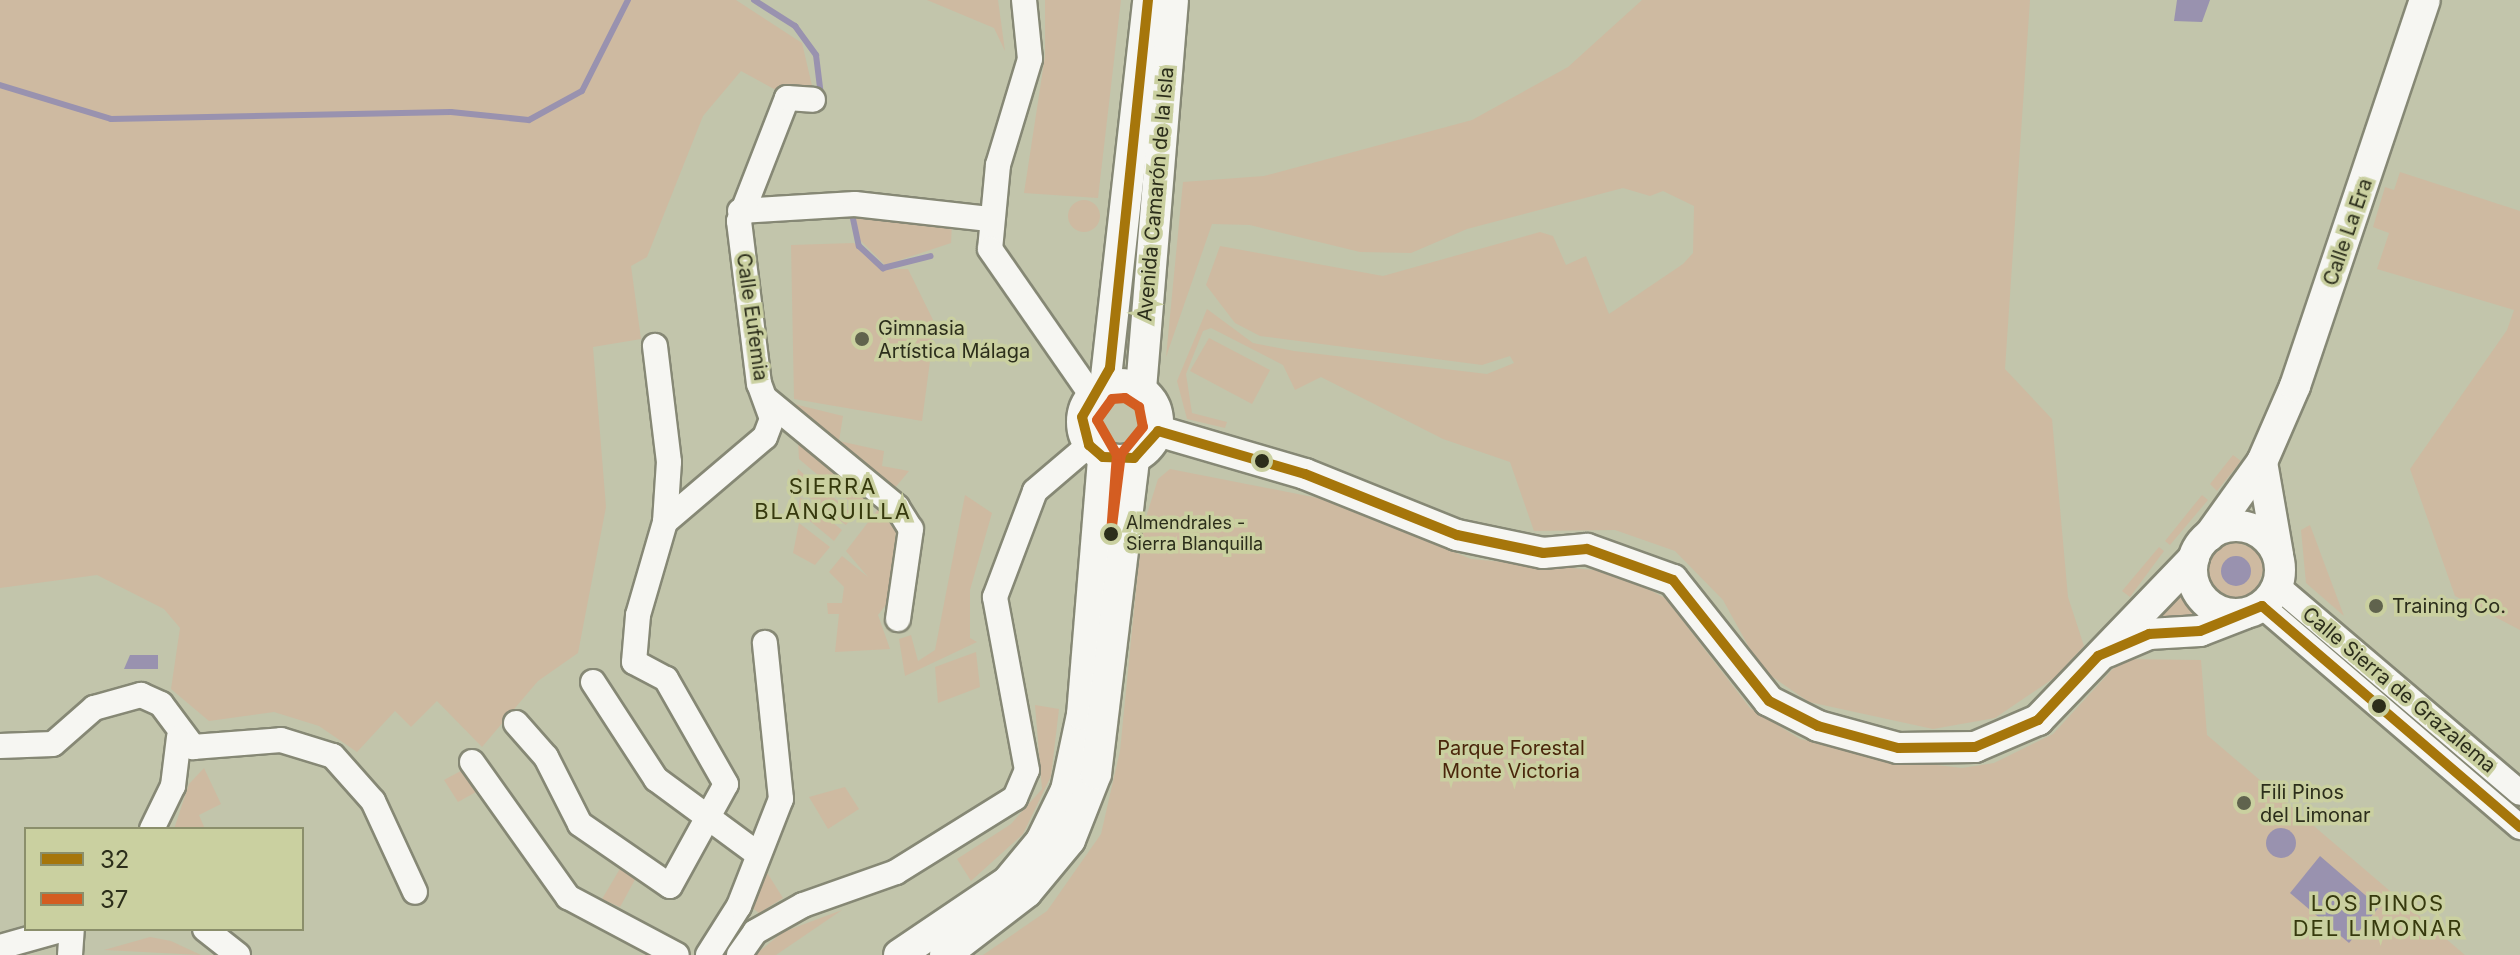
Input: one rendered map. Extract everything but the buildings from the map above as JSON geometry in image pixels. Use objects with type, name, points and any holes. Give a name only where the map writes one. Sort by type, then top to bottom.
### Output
[{"type":"main road","name":"Avenida Camarón de la Isla","points":[[1098,391],[1148,0]]},
{"type":"main road","name":"Avenida Camarón de la Isla","points":[[1141,389],[1173,0]]},
{"type":"main road","name":"Calle La Era","points":[[2098,656],[2202,547],[2262,462],[2295,386],[2425,0]]},
{"type":"main road","points":[[899,955],[1007,882],[1041,841],[1066,790],[1082,715],[1096,451],[1082,417],[1098,391],[1141,389],[1158,414],[1158,431],[1134,458],[1096,774],[1070,840],[1044,871],[945,955]]},
{"type":"main road","points":[[1158,431],[1305,474],[1457,535],[1543,553],[1587,549],[1673,580],[1769,701],[1818,726],[1898,748],[1975,747],[2038,720],[2098,656],[2149,634],[2200,631],[2263,602],[2278,555],[2262,462]]},
{"type":"main road","points":[[1096,451],[1134,458]]},
{"type":"main road","points":[[2263,602],[2221,612],[2205,602],[2196,589],[2202,547],[2233,527],[2254,530],[2278,555]]},
{"type":"street","points":[[1024,0],[1030,59],[989,219],[992,261],[1098,391]]},
{"type":"street","points":[[813,100],[787,98],[740,211],[855,204],[989,219]]},
{"type":"street","name":"Calle Eufemia","points":[[665,522],[765,437],[772,419],[766,399],[740,211]]},
{"type":"street","points":[[516,723],[546,757],[580,824],[670,886],[713,817],[726,784],[666,679],[634,662],[638,615],[665,522],[669,462],[655,346]]},
{"type":"street","points":[[766,399],[897,507],[911,529],[898,619]]},
{"type":"street","points":[[739,955],[755,932],[803,905],[896,872],[973,829],[1015,798],[1027,770],[995,597],[1035,491],[1096,451]]},
{"type":"street","name":"Calle Sierra de Grazalema","points":[[2263,602],[2520,793]]},
{"type":"street","name":"Calle Sierra de Grazalema","points":[[2263,602],[2520,827]]},
{"type":"street","points":[[708,955],[739,906],[755,852],[770,835],[781,799],[765,643]]},
{"type":"street","points":[[593,682],[656,779],[713,817],[755,852]]},
{"type":"street","points":[[0,746],[53,744],[94,708],[141,695],[161,704],[179,737],[202,749],[281,740],[333,756],[373,801],[415,892]]},
{"type":"street","points":[[153,827],[173,786],[179,737]]},
{"type":"street","points":[[472,762],[502,794],[548,878],[568,897],[677,955]]},
{"type":"street","points":[[4,938],[51,931]]},
{"type":"street","points":[[70,955],[72,931]]},
{"type":"street","points":[[208,931],[238,955]]},
{"type":"green space","points":[[0,0],[736,0],[802,43],[814,94],[793,86],[785,95],[741,71],[703,116],[647,257],[631,266],[641,339],[593,347],[606,507],[578,653],[538,681],[482,747],[437,701],[411,727],[395,711],[357,752],[319,726],[274,712],[209,721],[171,689],[180,628],[164,609],[97,575],[0,588]]},
{"type":"green space","points":[[927,0],[998,0],[1005,51],[994,28]]},
{"type":"green space","points":[[1045,0],[1121,0],[1098,198],[1024,193],[1045,56]]},
{"type":"green space","points":[[1642,0],[2030,0],[2005,369],[2052,419],[2068,597],[2084,646],[2054,678],[1995,718],[1933,729],[1809,702],[1761,669],[1723,600],[1675,551],[1615,530],[1534,531],[1510,462],[1443,439],[1321,377],[1295,390],[1283,365],[1211,328],[1203,331],[1186,374],[1192,413],[1227,422],[1225,428],[1187,419],[1177,381],[1207,309],[1253,343],[1294,351],[1487,374],[1514,363],[1510,356],[1482,365],[1260,336],[1235,323],[1206,285],[1220,246],[1383,276],[1540,232],[1553,236],[1566,265],[1586,256],[1609,314],[1683,264],[1693,253],[1694,206],[1663,191],[1650,196],[1623,188],[1467,229],[1411,253],[1360,252],[1250,225],[1212,224],[1166,357],[1183,182],[1264,176],[1472,120],[1568,67]]},
{"type":"green space","points":[[2400,172],[2520,211],[2520,630],[2455,596],[2410,469],[2507,330],[2514,310],[2377,269],[2389,233],[2373,227],[2385,187],[2394,190]]},
{"type":"green space","points":[[1084,200],[1095,205],[1100,216],[1095,227],[1084,232],[1073,227],[1068,216],[1073,205]]},
{"type":"green space","points":[[855,215],[952,223],[951,243],[885,265],[856,236]]},
{"type":"green space","name":"Gimnasia Artística Málaga","points":[[854,243],[881,269],[908,269],[935,324],[922,421],[794,399],[791,245]]},
{"type":"green space","points":[[1209,338],[1270,370],[1252,404],[1190,371]]},
{"type":"green space","points":[[790,403],[843,416],[839,441],[884,451],[882,466],[909,471],[894,489]]},
{"type":"green space","points":[[798,441],[867,498],[859,509],[838,492],[833,497],[854,515],[846,525],[795,487],[798,469],[820,488],[825,481],[799,459]]},
{"type":"green space","points":[[2233,455],[2241,461],[2217,491],[2210,484]]},
{"type":"green space","name":"Parque Forestal Monte Victoria","points":[[1170,469],[1328,500],[1471,559],[1616,572],[1665,598],[1750,708],[1800,739],[1885,759],[1962,768],[1994,763],[2053,734],[2122,659],[2201,660],[2207,735],[2465,955],[983,955],[1047,911],[1101,834],[1120,751],[1142,530],[1158,479]]},
{"type":"green space","points":[[965,495],[992,513],[970,590],[970,638],[977,642],[905,676],[899,639],[911,635],[918,661],[935,650]]},
{"type":"green space","points":[[2202,495],[2208,500],[2170,545],[2165,541]]},
{"type":"green space","points":[[800,497],[842,530],[834,541],[798,511]]},
{"type":"green space","points":[[879,508],[896,532],[888,602],[878,615],[890,649],[835,652],[839,614],[828,614],[827,603],[842,603],[844,587],[829,572],[842,556],[868,577],[846,551]]},
{"type":"green space","points":[[799,523],[830,547],[815,565],[793,553]]},
{"type":"green space","points":[[2310,525],[2344,616],[2306,583],[2301,530]]},
{"type":"green space","points":[[2232,540],[2257,550],[2265,567],[2255,593],[2238,601],[2219,597],[2204,572],[2210,554]]},
{"type":"green space","points":[[2159,547],[2164,551],[2130,597],[2122,591]]},
{"type":"green space","points":[[2182,588],[2209,621],[2134,627]]},
{"type":"green space","points":[[976,652],[980,687],[938,703],[935,667]]},
{"type":"green space","points":[[1035,705],[1059,709],[1051,776],[1023,834],[971,881],[957,859],[1011,824],[1042,789]]},
{"type":"green space","points":[[468,767],[485,787],[458,802],[444,780]]},
{"type":"green space","points":[[204,768],[221,804],[199,815],[204,827],[175,827],[189,784]]},
{"type":"green space","points":[[845,787],[859,809],[828,829],[809,797]]},
{"type":"green space","points":[[621,867],[637,876],[620,907],[602,899]]},
{"type":"green space","points":[[766,871],[783,898],[759,913],[751,907]]},
{"type":"green space","points":[[842,910],[776,955],[755,955],[783,932]]},
{"type":"green space","points":[[150,937],[171,941],[201,955],[104,950]]},
{"type":"shaded area","points":[[2177,0],[2210,0],[2202,22],[2174,21]]},
{"type":"shaded area","points":[[2236,556],[2247,560],[2251,571],[2247,582],[2236,586],[2225,582],[2221,571],[2225,560]]},
{"type":"shaded area","points":[[130,655],[158,655],[158,669],[124,669]]},
{"type":"shaded area","points":[[2281,828],[2292,832],[2296,843],[2292,854],[2281,858],[2270,854],[2266,843],[2270,832]]},
{"type":"shaded area","points":[[2320,856],[2379,907],[2349,943],[2290,893]]},
{"type":"waterway","points":[[0,85],[111,119],[451,112],[529,120],[582,91],[628,0]]},
{"type":"waterway","points":[[754,0],[795,26],[816,55],[821,93]]},
{"type":"waterway","points":[[852,214],[859,246],[883,268],[931,256]]},
{"type":"transit line","name":"32","points":[[1148,0],[1110,368],[1082,417],[1089,445],[1103,457],[1134,458],[1158,431],[1305,474],[1457,535],[1543,553],[1587,549],[1673,580],[1769,701],[1818,726],[1898,748],[1975,747],[2038,720],[2098,656],[2149,634],[2200,631],[2262,606],[2520,827]]},
{"type":"transit line","name":"37","points":[[1125,398],[1139,407],[1143,427],[1121,454],[1111,534],[1117,455],[1097,420],[1112,399],[1125,398]]},
{"type":"place","name":"Gimnasia Artística Málaga","points":[[862,339]]},
{"type":"place","name":"Almendrales - Sierra Blanquilla","points":[[1111,534]]},
{"type":"place","name":"Training Co.","points":[[2376,606]]},
{"type":"place","name":"Fili Pinos del Limonar","points":[[2244,803]]},
{"type":"district","name":"SIERRA BLANQUILLA","points":[[833,498]]},
{"type":"district","name":"LOS PINOS DEL LIMONAR","points":[[2378,916]]}]
